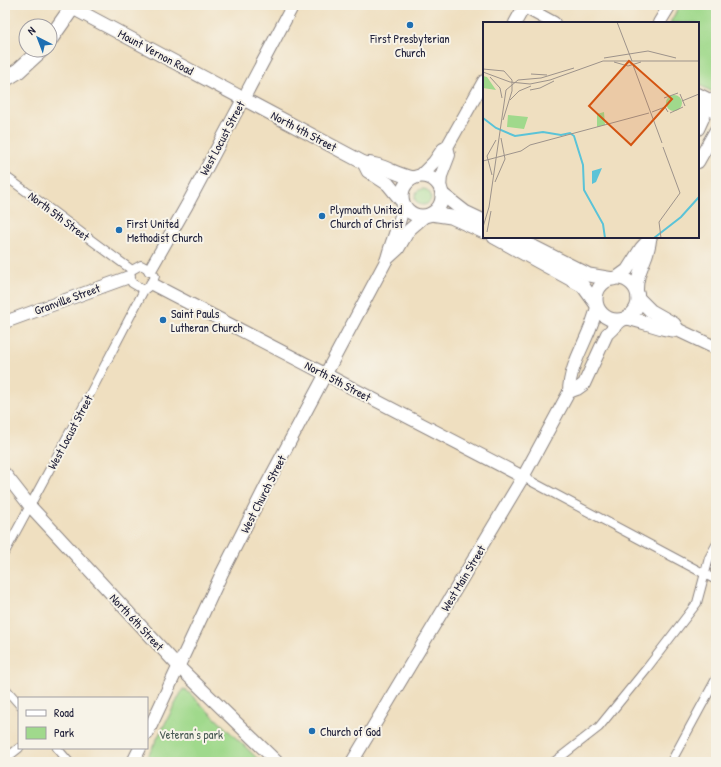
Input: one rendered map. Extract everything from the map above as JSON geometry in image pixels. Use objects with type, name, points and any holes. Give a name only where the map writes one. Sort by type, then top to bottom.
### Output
[{"type":"highway","points":[[58,27],[72,6]]},
{"type":"highway","points":[[5,79],[33,58]]},
{"type":"main road","name":"Mount Vernon Road","points":[[72,6],[243,98]]},
{"type":"main road","name":"North 4th Street","points":[[243,98],[364,163],[374,163],[402,176],[416,177]]},
{"type":"main road","name":"North 4th Street","points":[[364,163],[368,171],[388,184],[402,203]]},
{"type":"main road","points":[[483,221],[465,212],[441,191],[432,178],[416,177],[404,187],[402,203],[412,214],[451,217],[483,232]]},
{"type":"main road","points":[[428,215],[438,208],[441,191]]},
{"type":"main road","points":[[496,238],[583,286],[605,317],[617,320],[625,318],[646,322],[672,331],[678,330]]},
{"type":"main road","points":[[516,238],[589,275],[614,278],[629,282],[651,311],[674,324],[678,330],[716,348]]},
{"type":"main road","points":[[597,305],[596,298],[599,288],[614,278]]},
{"type":"main road","points":[[625,318],[636,309],[638,295]]},
{"type":"street","name":"West Locust Street","points":[[150,270],[187,205],[292,5]]},
{"type":"street","points":[[660,22],[670,5]]},
{"type":"street","points":[[515,22],[523,6],[552,22]]},
{"type":"street","points":[[416,177],[434,162],[443,149],[447,147],[483,83]]},
{"type":"street","points":[[699,94],[716,103]]},
{"type":"street","points":[[700,105],[716,113]]},
{"type":"street","points":[[699,127],[703,118],[700,105]]},
{"type":"street","points":[[699,160],[716,130]]},
{"type":"street","points":[[441,191],[441,176],[449,155],[447,147]]},
{"type":"street","name":"North 5th Street","points":[[5,176],[66,220],[130,273]]},
{"type":"street","name":"West Church Street","points":[[148,732],[266,486],[387,259],[391,243],[402,216],[402,203]]},
{"type":"street","name":"West Church Street","points":[[387,259],[398,248],[409,230],[428,215]]},
{"type":"street","points":[[614,278],[627,270],[641,248],[651,238]]},
{"type":"street","points":[[638,295],[638,276],[649,251],[651,238]]},
{"type":"street","points":[[141,265],[150,270],[155,276],[148,287],[132,283],[130,273],[141,265]]},
{"type":"street","name":"Granville Street","points":[[5,322],[130,273]]},
{"type":"street","name":"West Locust Street","points":[[5,552],[148,287]]},
{"type":"street","name":"North 5th Street","points":[[148,287],[326,374],[523,477]]},
{"type":"street","points":[[597,305],[593,326],[569,381],[569,392],[584,384],[607,334],[625,318]]},
{"type":"street","name":"West Main Street","points":[[354,761],[523,477],[569,392]]},
{"type":"street","name":"North 6th Street","points":[[5,474],[30,506],[179,667],[277,762]]},
{"type":"street","points":[[523,477],[716,580]]},
{"type":"street","points":[[554,762],[598,727],[697,603],[706,575],[709,558],[716,545]]},
{"type":"street","points":[[671,762],[716,679]]},
{"type":"street","points":[[5,688],[18,703]]},
{"type":"street","points":[[5,759],[18,749]]},
{"type":"street","points":[[59,749],[69,762]]},
{"type":"street","points":[[133,762],[140,749]]},
{"type":"green space","points":[[680,5],[716,5],[716,94],[699,85],[699,22],[671,22]]},
{"type":"green space","points":[[423,189],[429,191],[431,197],[429,203],[423,205],[417,203],[415,197],[417,191]]},
{"type":"green space","name":"Veteran's park","points":[[183,689],[186,690],[261,762],[145,762]]},
{"type":"place","name":"First Presbyterian Church","points":[[410,25]]},
{"type":"place","name":"Plymouth United Church of Christ","points":[[322,216]]},
{"type":"place","name":"First United Methodist Church","points":[[119,230]]},
{"type":"place","name":"Saint Pauls Lutheran Church","points":[[163,320]]},
{"type":"place","name":"Church of God","points":[[312,731]]}]
